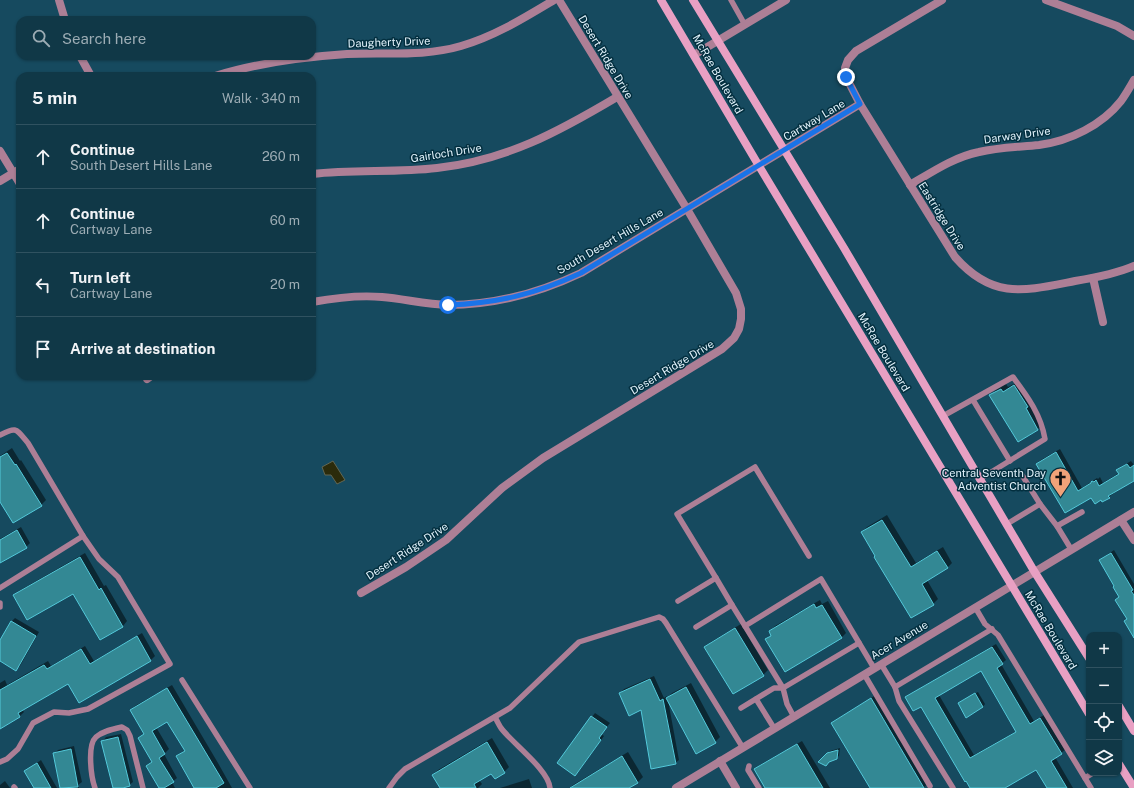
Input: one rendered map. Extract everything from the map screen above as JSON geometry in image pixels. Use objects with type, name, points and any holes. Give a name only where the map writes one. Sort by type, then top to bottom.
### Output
[{"type":"main road","name":"McRae Boulevard","points":[[661,0],[759,166],[1086,709]]},
{"type":"main road","name":"McRae Boulevard","points":[[693,0],[844,248],[1034,571],[1086,653]]},
{"type":"main road","points":[[1122,711],[1134,731]]},
{"type":"main road","points":[[1122,769],[1134,788]]},
{"type":"street","points":[[59,0],[64,16]]},
{"type":"street","name":"Daugherty Drive","points":[[316,57],[348,54],[427,52],[461,46],[487,37],[508,27],[554,0]]},
{"type":"street","name":"Desert Ridge Drive","points":[[361,593],[406,567],[446,540],[502,488],[543,458],[722,349],[734,338],[739,329],[741,309],[739,299],[559,0]]},
{"type":"street","points":[[694,55],[786,0]]},
{"type":"street","name":"Cartway Lane","points":[[785,150],[860,104],[846,77],[845,68],[852,54],[942,0]]},
{"type":"street","points":[[1046,0],[1117,26],[1134,36]]},
{"type":"street","points":[[82,60],[89,72]]},
{"type":"street","name":"Daugherty Drive","points":[[231,72],[260,65],[293,60]]},
{"type":"street","name":"Darway Drive","points":[[910,184],[947,163],[977,152],[1041,145],[1052,143],[1077,134],[1093,126],[1114,109],[1134,80]]},
{"type":"street","name":"Gairloch Drive","points":[[316,174],[337,171],[412,170],[438,168],[484,160],[549,136],[617,97]]},
{"type":"street","name":"Eastridge Drive","points":[[860,104],[954,257],[976,277],[989,284],[1004,289],[1020,290],[1092,278],[1134,266]]},
{"type":"street","name":"South Desert Hills Lane","points":[[316,302],[348,298],[381,297],[424,303],[456,304],[495,301],[528,294],[581,273],[785,150]]},
{"type":"street","points":[[0,151],[16,170]]},
{"type":"street","points":[[0,181],[16,172]]},
{"type":"street","points":[[1092,278],[1103,322]]},
{"type":"street","name":"Acer Avenue","points":[[676,788],[1134,512]]},
{"type":"street","points":[[1121,520],[1134,540]]},
{"type":"street","points":[[720,762],[736,788]]},
{"type":"lane","points":[[731,0],[745,25]]},
{"type":"lane","points":[[943,416],[1014,377],[1033,404],[1043,426],[1045,439],[980,479]]},
{"type":"lane","points":[[973,400],[1010,461]]},
{"type":"lane","points":[[0,436],[12,429],[17,430],[28,443],[84,536],[99,558],[118,577],[170,664],[88,710],[69,713],[54,712],[33,723],[18,749],[7,759],[0,762]]},
{"type":"lane","points":[[794,716],[787,704],[783,688],[677,514],[755,466],[809,556]]},
{"type":"lane","points":[[1022,475],[1071,549]]},
{"type":"lane","points":[[1007,524],[1040,504]]},
{"type":"lane","points":[[1057,526],[1082,512]]},
{"type":"lane","points":[[0,588],[84,536]]},
{"type":"lane","points":[[678,601],[716,578]]},
{"type":"lane","points":[[745,626],[820,579],[859,643],[895,687],[899,701],[952,788]]},
{"type":"lane","points":[[696,627],[732,605]]},
{"type":"lane","points":[[975,608],[986,624],[998,635],[1091,788]]},
{"type":"lane","points":[[389,788],[396,777],[405,769],[510,708],[579,642],[659,617],[666,623],[743,748]]},
{"type":"lane","points":[[895,687],[992,629]]},
{"type":"lane","points":[[741,708],[774,688],[783,688],[859,643]]},
{"type":"lane","points":[[864,674],[930,786]]},
{"type":"lane","points":[[182,680],[250,788]]},
{"type":"lane","points":[[756,699],[774,728]]},
{"type":"lane","points":[[495,717],[501,728],[542,771],[550,784],[550,788]]},
{"type":"lane","points":[[95,788],[91,777],[91,746],[94,738],[102,733],[122,727],[127,730],[130,736],[143,788]]},
{"type":"lane","points":[[748,766],[748,770],[759,788]]},
{"type":"shaded area","points":[[333,461],[345,480],[337,484],[331,475],[325,475],[322,467]]},
{"type":"building","points":[[1014,385],[1028,407],[1026,408],[1038,430],[1018,442],[989,395],[1001,389],[1003,392]]},
{"type":"building","points":[[1056,452],[1078,491],[1092,481],[1094,482],[1096,480],[1099,486],[1119,474],[1116,470],[1127,464],[1130,468],[1134,465],[1134,481],[1108,496],[1110,498],[1102,502],[1101,500],[1095,504],[1091,498],[1065,513],[1036,464]]},
{"type":"building","points":[[7,453],[15,465],[16,464],[42,506],[13,523],[0,502],[0,457]]},
{"type":"building","points":[[882,520],[911,567],[937,551],[948,568],[922,584],[934,605],[911,618],[874,557],[875,556],[861,532]]},
{"type":"building","points":[[17,530],[27,548],[0,563],[0,540]]},
{"type":"building","points":[[1111,553],[1133,590],[1131,591],[1134,595],[1134,638],[1124,621],[1127,619],[1115,600],[1119,597],[1099,560]]},
{"type":"building","points":[[80,557],[99,590],[101,588],[123,627],[100,640],[73,594],[27,620],[13,595]]},
{"type":"building","points":[[814,604],[816,608],[822,605],[842,638],[785,672],[765,639],[771,636],[769,631]]},
{"type":"building","points":[[11,621],[36,636],[16,671],[0,661],[0,640]]},
{"type":"building","points":[[735,628],[764,676],[733,694],[704,647]]},
{"type":"building","points":[[137,636],[151,661],[79,703],[68,684],[18,713],[20,717],[0,729],[0,690],[44,665],[47,669],[81,649],[90,664]]},
{"type":"building","points":[[992,647],[1003,664],[997,668],[1030,724],[1040,718],[1062,754],[1051,761],[1067,788],[1047,788],[1036,770],[1005,788],[970,788],[921,707],[913,711],[905,697]],"holes":[[[981,671],[1016,732],[970,758],[935,698]]]},
{"type":"building","points":[[650,679],[660,701],[663,699],[676,764],[651,769],[641,710],[629,716],[619,693]]},
{"type":"building","points":[[686,687],[716,743],[696,754],[666,698]]},
{"type":"building","points":[[167,688],[224,783],[216,788],[194,788],[176,756],[185,751],[167,722],[152,731],[165,754],[159,758],[174,782],[164,788],[159,788],[146,766],[152,762],[138,738],[144,734],[130,710]]},
{"type":"building","points":[[975,693],[983,707],[966,718],[958,703]]},
{"type":"building","points":[[871,698],[924,788],[870,788],[831,723]]},
{"type":"building","points":[[591,716],[607,727],[599,738],[601,740],[575,776],[557,763]]},
{"type":"building","points":[[118,737],[130,786],[113,788],[101,741]]},
{"type":"building","points":[[487,742],[505,773],[495,779],[491,774],[474,784],[476,788],[440,788],[432,775]]},
{"type":"building","points":[[797,744],[823,788],[765,788],[754,769]]},
{"type":"building","points":[[71,749],[78,787],[60,788],[53,753]]},
{"type":"building","points":[[838,750],[837,759],[829,762],[826,766],[818,762],[827,753]]},
{"type":"building","points":[[622,756],[638,783],[629,788],[570,788]]},
{"type":"building","points":[[37,763],[51,788],[34,788],[24,771]]},
{"type":"place","name":"Central Seventh Day Adventist Church","points":[[1061,498]]},
{"type":"route","points":[[448,305],[495,301],[528,294],[581,273],[860,104],[846,77]]}]
